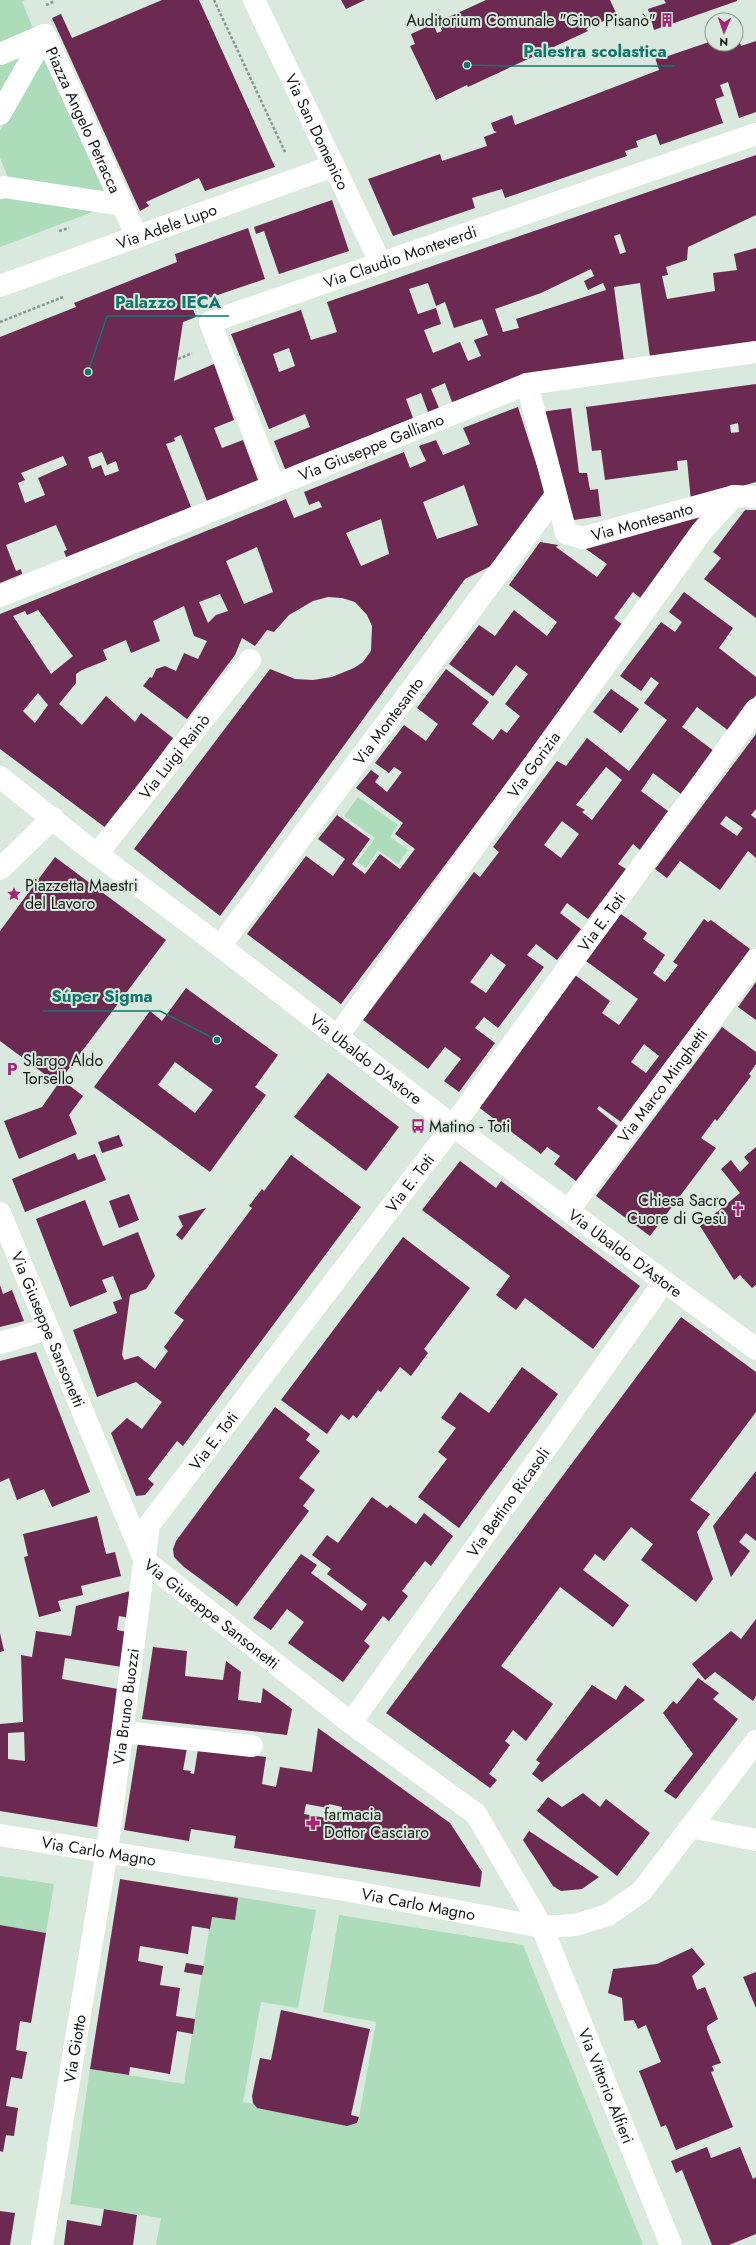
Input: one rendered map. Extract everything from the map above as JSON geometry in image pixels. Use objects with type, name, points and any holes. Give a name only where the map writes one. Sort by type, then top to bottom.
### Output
[{"type":"street","name":"Via San Domenico","points":[[254,0],[380,262]]},
{"type":"street","name":"Piazza Angelo Petracca","points":[[0,54],[45,35]]},
{"type":"street","name":"Piazza Angelo Petracca","points":[[0,114],[45,35]]},
{"type":"street","name":"Piazza Angelo Petracca","points":[[45,35],[137,237]]},
{"type":"street","name":"Via Claudio Monteverdi","points":[[274,486],[210,322],[380,262],[756,134]]},
{"type":"street","name":"Via Adele Lupo","points":[[0,286],[333,166]]},
{"type":"street","name":"Piazza Angelo Petracca","points":[[1,184],[122,205]]},
{"type":"street","name":"Via Giuseppe Galliano","points":[[0,596],[527,384],[756,352]]},
{"type":"street","name":"Via Montesanto","points":[[527,384],[566,533],[582,538],[734,496],[756,497]]},
{"type":"street","name":"Via Montesanto","points":[[220,946],[556,496]]},
{"type":"street","name":"Via Gorizia","points":[[337,1037],[702,532],[734,496]]},
{"type":"street","name":"Via Luigi Rainò","points":[[98,853],[250,660]]},
{"type":"street","name":"Via E. Toti","points":[[145,1561],[149,1525],[452,1126],[756,709]]},
{"type":"street","name":"Via Ubaldo D'Astore","points":[[0,777],[452,1126],[756,1349]]},
{"type":"street","points":[[0,869],[53,818]]},
{"type":"street","name":"Via Marco Minghetti","points":[[568,1211],[756,960]]},
{"type":"street","name":"Via Giuseppe Sansonetti","points":[[0,1212],[145,1561],[351,1723],[476,1814],[542,1926]]},
{"type":"street","name":"Via Bettino Ricasoli","points":[[351,1723],[664,1282]]},
{"type":"street","points":[[0,1343],[48,1329]]},
{"type":"street","name":"Via Bruno Buozzi","points":[[107,1851],[145,1561]]},
{"type":"street","points":[[123,1732],[252,1746]]},
{"type":"street","name":"Via Carlo Magno","points":[[0,1835],[345,1890],[542,1926],[575,1925],[608,1915],[642,1891],[691,1827],[754,1752]]},
{"type":"street","points":[[691,1827],[756,1840]]},
{"type":"street","name":"Via Giotto","points":[[42,2245],[107,1851]]},
{"type":"street","name":"Via Vittorio Alfieri","points":[[542,1926],[671,2245]]},
{"type":"path","points":[[214,0],[286,154]]},
{"type":"path","points":[[57,232],[71,227]]},
{"type":"green space","points":[[0,0],[25,0],[22,2],[33,28],[0,43]]},
{"type":"green space","points":[[27,49],[0,98],[0,61]]},
{"type":"green space","points":[[44,52],[107,196],[9,180],[0,158],[0,130]]},
{"type":"green space","points":[[0,196],[103,208],[0,247]]},
{"type":"green space","points":[[358,797],[398,825],[390,837],[408,850],[398,864],[378,850],[366,868],[357,862],[375,838],[344,816]]},
{"type":"green space","points":[[0,1876],[54,1884],[46,1933],[0,1925]]},
{"type":"green space","points":[[215,1893],[316,1910],[298,2008],[261,2002],[243,2102],[358,2123],[376,2022],[323,2012],[339,1915],[523,1945],[643,2245],[156,2245],[161,2218],[70,2204],[90,2069],[184,2084]]},
{"type":"building","points":[[162,0],[199,0],[275,167],[205,191],[199,178],[146,202],[149,206],[140,211],[52,18],[61,14],[72,38]]},
{"type":"building","points":[[341,0],[365,0],[346,9]]},
{"type":"building","points":[[486,0],[610,0],[617,15],[586,29],[588,31],[468,87],[467,85],[436,100],[410,46],[415,44],[411,34],[433,24],[437,33],[442,31],[438,22]]},
{"type":"building","name":"Auditorium Comunale \"Gino Pisanò\"","points":[[664,0],[737,0],[654,30],[648,9],[666,3]]},
{"type":"building","points":[[756,41],[756,112],[739,118],[728,82],[720,85],[724,96],[715,99],[723,123],[660,145],[656,134],[636,141],[638,147],[625,151],[627,156],[505,198],[502,189],[472,198],[475,208],[393,236],[368,179],[440,154],[442,161],[487,146],[484,137],[497,132],[494,131],[491,123],[512,115],[515,125],[659,70],[654,54],[665,49],[668,56],[704,44],[704,52],[744,52],[744,45]]},
{"type":"building","points":[[756,155],[756,215],[688,247],[687,260],[666,267],[668,275],[662,276],[667,299],[715,291],[713,273],[737,270],[734,254],[756,248],[756,343],[650,357],[640,283],[614,287],[624,361],[452,402],[445,383],[431,389],[439,408],[428,412],[421,393],[406,399],[413,418],[285,469],[274,441],[310,427],[305,414],[269,429],[231,334],[301,310],[311,340],[337,332],[327,302]],"holes":[[[620,234],[626,252],[620,254],[614,236]],[[591,269],[594,276],[584,281],[588,290],[603,283],[606,290],[516,319],[519,328],[503,332],[495,309],[541,293]],[[428,283],[436,306],[445,302],[454,328],[482,319],[488,335],[474,340],[481,356],[468,361],[460,342],[433,353],[424,330],[441,324],[436,308],[418,314],[409,289]],[[289,348],[295,366],[279,372],[273,354]]]},
{"type":"building","points":[[332,200],[349,251],[279,274],[264,231],[256,234],[254,227]]},
{"type":"building","points":[[248,228],[265,279],[191,304],[196,317],[183,322],[174,381],[214,364],[234,420],[214,428],[222,448],[243,440],[258,480],[207,501],[181,435],[174,438],[175,441],[166,444],[191,507],[66,557],[64,551],[67,550],[56,525],[6,545],[16,571],[21,569],[22,574],[0,583],[0,337],[76,307],[74,303],[177,262],[175,254]],"holes":[[[102,452],[107,465],[116,461],[119,471],[105,476],[101,465],[92,469],[88,457]],[[63,456],[67,465],[38,478],[45,495],[25,503],[18,483],[25,480],[21,473]]]},
{"type":"building","points":[[756,384],[756,482],[691,501],[687,460],[677,461],[678,470],[605,480],[601,450],[592,451],[586,407]],"holes":[[[738,423],[739,432],[731,433],[730,425]]]},
{"type":"building","points":[[518,407],[545,491],[491,566],[465,579],[220,916],[134,849],[270,669],[295,679],[313,680],[332,677],[354,668],[363,662],[371,651],[372,626],[367,615],[355,602],[342,598],[328,597],[313,601],[289,615],[274,632],[267,630],[255,646],[242,638],[235,655],[187,719],[143,686],[150,677],[152,678],[156,669],[165,666],[176,671],[184,653],[198,659],[207,641],[194,636],[184,606],[153,621],[160,641],[131,653],[126,640],[103,650],[107,660],[76,674],[76,683],[59,704],[82,725],[106,696],[135,722],[141,713],[173,738],[106,828],[0,749],[0,614],[286,499],[294,518],[322,507],[319,501],[309,505],[304,492],[404,452],[410,468],[426,461],[419,446],[436,440],[443,455],[470,444],[463,428]],"holes":[[[464,485],[478,525],[437,539],[423,502]],[[381,519],[389,554],[361,566],[346,533]],[[257,547],[273,592],[244,604],[226,561]],[[220,594],[228,611],[216,615],[208,623],[199,602]],[[38,610],[73,656],[51,674],[13,616],[25,611],[27,615]],[[38,693],[48,705],[35,723],[23,711]]]},
{"type":"building","points":[[571,408],[579,473],[587,473],[590,490],[598,489],[601,516],[574,520],[540,412]]},
{"type":"building","points":[[745,510],[756,510],[756,618],[704,579],[721,558],[713,552]]},
{"type":"building","points":[[708,515],[643,600],[633,592],[614,618],[624,626],[341,1004],[247,934],[306,856],[333,876],[345,859],[318,839],[337,815],[370,839],[352,864],[365,874],[380,854],[400,869],[415,849],[395,834],[403,823],[356,788],[371,770],[379,776],[375,782],[387,792],[402,772],[394,767],[389,773],[375,763],[404,725],[426,741],[438,724],[417,708],[446,669],[489,702],[472,724],[493,740],[501,729],[507,733],[520,716],[505,704],[528,674],[516,665],[493,696],[449,664],[479,625],[495,636],[514,610],[547,636],[557,622],[509,585],[540,542],[558,545],[556,547],[597,577],[607,564],[586,549]]},
{"type":"building","points":[[684,592],[733,628],[719,648],[756,677],[756,695],[729,731],[697,707],[682,727],[714,751],[681,794],[653,773],[641,791],[668,811],[640,850],[633,844],[618,864],[626,869],[588,919],[567,903],[560,913],[581,929],[557,960],[536,944],[527,955],[544,967],[498,1028],[484,1017],[475,1028],[495,1043],[459,1092],[444,1081],[461,1059],[445,1047],[428,1069],[363,1020],[474,872],[480,877],[499,852],[493,847],[557,761],[566,766],[587,738],[629,771],[667,720],[644,703],[659,683],[651,677],[641,691],[620,676],[661,622],[675,632],[682,622],[669,612]],"holes":[[[606,767],[622,780],[592,820],[582,812],[585,810],[576,805]],[[562,821],[579,834],[561,858],[544,845]],[[491,954],[506,965],[486,993],[470,982]]]},
{"type":"building","points":[[611,689],[639,709],[621,733],[593,712]]},
{"type":"building","points":[[756,734],[756,809],[751,815],[756,819],[756,858],[748,851],[720,890],[680,861],[667,878],[655,869]],"holes":[[[726,816],[743,828],[737,836],[720,824]]]},
{"type":"building","points":[[55,857],[166,940],[61,1079],[83,1096],[69,1115],[77,1134],[19,1159],[4,1121],[42,1107],[58,1084],[0,1041],[0,931]]},
{"type":"building","points":[[621,914],[647,933],[643,939],[665,955],[653,973],[665,982],[678,965],[673,962],[704,919],[708,922],[711,920],[750,949],[621,1122],[599,1106],[597,1109],[618,1126],[576,1181],[554,1164],[560,1156],[547,1147],[541,1154],[477,1106],[575,975],[610,1001],[602,1013],[619,1025],[638,999],[586,961]],"holes":[[[644,1044],[659,1056],[646,1073],[631,1062]]]},
{"type":"building","points":[[756,982],[756,1020],[738,1007]]},
{"type":"building","points":[[186,988],[278,1055],[255,1087],[266,1095],[210,1172],[94,1087],[150,1011],[162,1021]],"holes":[[[175,1062],[213,1090],[195,1113],[158,1085]]]},
{"type":"building","points":[[722,1027],[756,1052],[756,1064],[749,1074],[751,1076],[717,1121],[715,1119],[701,1138],[716,1148],[650,1236],[596,1196]]},
{"type":"building","points":[[328,1073],[399,1127],[366,1171],[294,1117]]},
{"type":"building","points":[[119,1135],[123,1146],[102,1153],[98,1142]]},
{"type":"building","name":"Chiesa Sacro Cuore di Gesù","points":[[756,1147],[756,1285],[752,1288],[740,1275],[734,1280],[700,1226],[740,1193],[721,1169],[731,1160],[740,1172],[749,1163],[744,1157]]},
{"type":"building","points":[[75,1153],[78,1160],[95,1154],[106,1180],[25,1212],[12,1179]]},
{"type":"building","points":[[291,1155],[361,1207],[183,1446],[177,1441],[148,1479],[154,1484],[145,1495],[136,1496],[111,1433],[127,1418],[142,1429],[162,1402],[136,1382],[97,1397],[73,1330],[117,1313],[113,1302],[122,1299],[113,1276],[102,1280],[107,1292],[70,1307],[36,1219],[85,1200],[103,1246],[138,1232],[155,1276],[146,1289],[130,1295],[122,1355],[124,1360],[138,1356],[155,1369],[168,1351],[164,1347],[184,1320],[174,1313],[252,1208],[249,1206],[262,1189],[264,1191]]},
{"type":"building","points":[[460,1161],[496,1188],[501,1181],[640,1286],[593,1349],[525,1298],[516,1310],[496,1295],[510,1276],[422,1210]]},
{"type":"building","points":[[129,1194],[139,1220],[119,1228],[109,1201]]},
{"type":"building","points":[[206,1208],[182,1240],[176,1235],[183,1226],[178,1216]]},
{"type":"building","points":[[403,1237],[470,1288],[424,1349],[428,1353],[411,1376],[400,1367],[381,1392],[378,1390],[357,1418],[353,1415],[349,1420],[341,1414],[327,1434],[281,1400]]},
{"type":"building","points":[[0,1285],[3,1294],[12,1290],[24,1321],[0,1327]]},
{"type":"building","points":[[681,1317],[756,1372],[756,1412],[690,1500],[710,1514],[697,1532],[713,1579],[696,1602],[641,1560],[653,1544],[631,1527],[604,1561],[595,1554],[583,1570],[629,1605],[613,1627],[560,1587],[501,1666],[553,1704],[526,1741],[513,1730],[505,1741],[510,1745],[489,1774],[497,1780],[490,1788],[386,1713]]},
{"type":"building","points":[[36,1352],[90,1492],[52,1507],[44,1489],[17,1500],[9,1478],[0,1482],[0,1361]]},
{"type":"building","points":[[522,1367],[558,1394],[459,1528],[418,1497],[447,1459],[438,1452],[456,1428],[441,1418],[460,1392],[489,1413]]},
{"type":"building","points":[[275,1407],[310,1434],[306,1440],[320,1451],[299,1478],[315,1490],[303,1506],[309,1511],[237,1606],[184,1567],[174,1557],[173,1549],[176,1541]]},
{"type":"building","points":[[756,1471],[756,1541],[746,1533],[739,1542],[750,1551],[731,1577],[713,1526]]},
{"type":"building","points":[[372,1497],[387,1508],[390,1505],[416,1524],[424,1513],[453,1536],[431,1566],[425,1561],[402,1591],[408,1596],[389,1621],[383,1616],[364,1641],[370,1646],[343,1682],[288,1643],[304,1622],[287,1609],[271,1630],[253,1618],[301,1554],[317,1565],[311,1573],[362,1611],[367,1604],[327,1574],[331,1569],[312,1555],[327,1535],[338,1543]]},
{"type":"building","points":[[97,1516],[106,1554],[115,1552],[121,1576],[81,1586],[83,1595],[58,1601],[61,1611],[39,1617],[24,1557],[28,1556],[23,1534]]},
{"type":"building","points":[[134,1590],[130,1618],[119,1616],[117,1630],[127,1632],[122,1667],[65,1658],[62,1679],[118,1689],[97,1827],[0,1811],[0,1724],[23,1722],[21,1655],[32,1657],[36,1631],[71,1636],[76,1606]],"holes":[[[24,1732],[25,1761],[8,1759],[8,1733]]]},
{"type":"building","points":[[756,1619],[756,1696],[753,1701],[715,1672],[705,1680],[692,1664],[731,1631],[741,1639]]},
{"type":"building","points":[[0,1633],[4,1651],[0,1652]]},
{"type":"building","points":[[153,1647],[187,1651],[185,1676],[223,1680],[226,1661],[241,1672],[238,1700],[261,1703],[263,1688],[292,1709],[287,1735],[142,1719]]},
{"type":"building","points":[[698,1678],[719,1693],[713,1699],[738,1719],[676,1799],[664,1791],[693,1754],[663,1713],[673,1701],[677,1704]]},
{"type":"building","points":[[592,1685],[616,1700],[625,1685],[645,1700],[542,1782],[532,1774],[540,1763],[536,1760]]},
{"type":"building","points":[[318,1728],[450,1823],[482,1872],[480,1887],[234,1848],[236,1836],[191,1829],[189,1841],[124,1830],[138,1742],[187,1748],[183,1770],[191,1771],[190,1773],[194,1774],[198,1749],[266,1757],[262,1784],[276,1787],[280,1767],[312,1772]],"holes":[[[306,1804],[328,1808],[329,1804],[342,1807],[341,1816],[332,1815],[333,1811],[327,1811],[326,1818],[304,1814]]]},
{"type":"building","points":[[583,1793],[600,1807],[606,1799],[650,1833],[617,1876],[537,1811],[548,1797],[562,1807]]},
{"type":"building","points":[[529,1831],[599,1877],[582,1889],[561,1891],[553,1886],[523,1840]]},
{"type":"building","points":[[120,1879],[238,1898],[235,1920],[212,1917],[210,1929],[192,1926],[188,1954],[140,1946],[138,1961],[163,1966],[160,1985],[180,1988],[176,2016],[195,2019],[193,2034],[177,2031],[170,2074],[130,2067],[129,2075],[90,2069]]},
{"type":"building","points":[[0,1925],[46,1933],[31,2023],[20,2021],[16,2050],[27,2052],[22,2079],[11,2077],[6,2106],[18,2108],[14,2136],[6,2135],[3,2152],[0,2151]]},
{"type":"building","points":[[692,1948],[705,1964],[692,1976],[697,1990],[705,1987],[718,2019],[707,2026],[707,2030],[721,2063],[712,2066],[714,2071],[711,2072],[733,2127],[676,2150],[666,2125],[661,2127],[639,2071],[661,2062],[646,2025],[638,2029],[634,2020],[624,2021],[622,1998],[608,1993],[613,1969],[657,1964]]},
{"type":"building","points":[[186,1963],[204,1966],[202,1975],[184,1972]]},
{"type":"building","points":[[756,1972],[756,2008],[743,1977]]},
{"type":"building","points":[[281,2010],[370,2029],[351,2115],[359,2117],[357,2123],[347,2126],[257,2108],[253,2103],[252,2096],[260,2058],[271,2060]]},
{"type":"building","points":[[707,2147],[711,2158],[740,2147],[753,2179],[756,2177],[756,2234],[729,2245],[712,2245],[682,2170],[676,2173],[671,2161]]},
{"type":"building","points":[[104,2209],[137,2215],[133,2245],[64,2245],[67,2220],[101,2226]]},
{"type":"building","points":[[0,2211],[15,2213],[10,2245],[0,2245]]},
{"type":"place","name":"Auditorium Comunale \"Gino Pisanò\"","points":[[667,20]]},
{"type":"place","name":"Palestra scolastica","points":[[467,65]]},
{"type":"place","name":"Palazzo IECA","points":[[88,372]]},
{"type":"place","name":"Piazzetta Maestri del Lavoro","points":[[14,894]]},
{"type":"place","name":"Súper Sigma","points":[[217,1040]]},
{"type":"place","name":"Slargo Aldo Torsello","points":[[12,1069]]},
{"type":"place","name":"Matino - Toti","points":[[418,1126]]},
{"type":"place","name":"Chiesa Sacro Cuore di Gesù","points":[[738,1209]]},
{"type":"place","name":"farmacia Dottor Casciaro","points":[[313,1823]]}]
